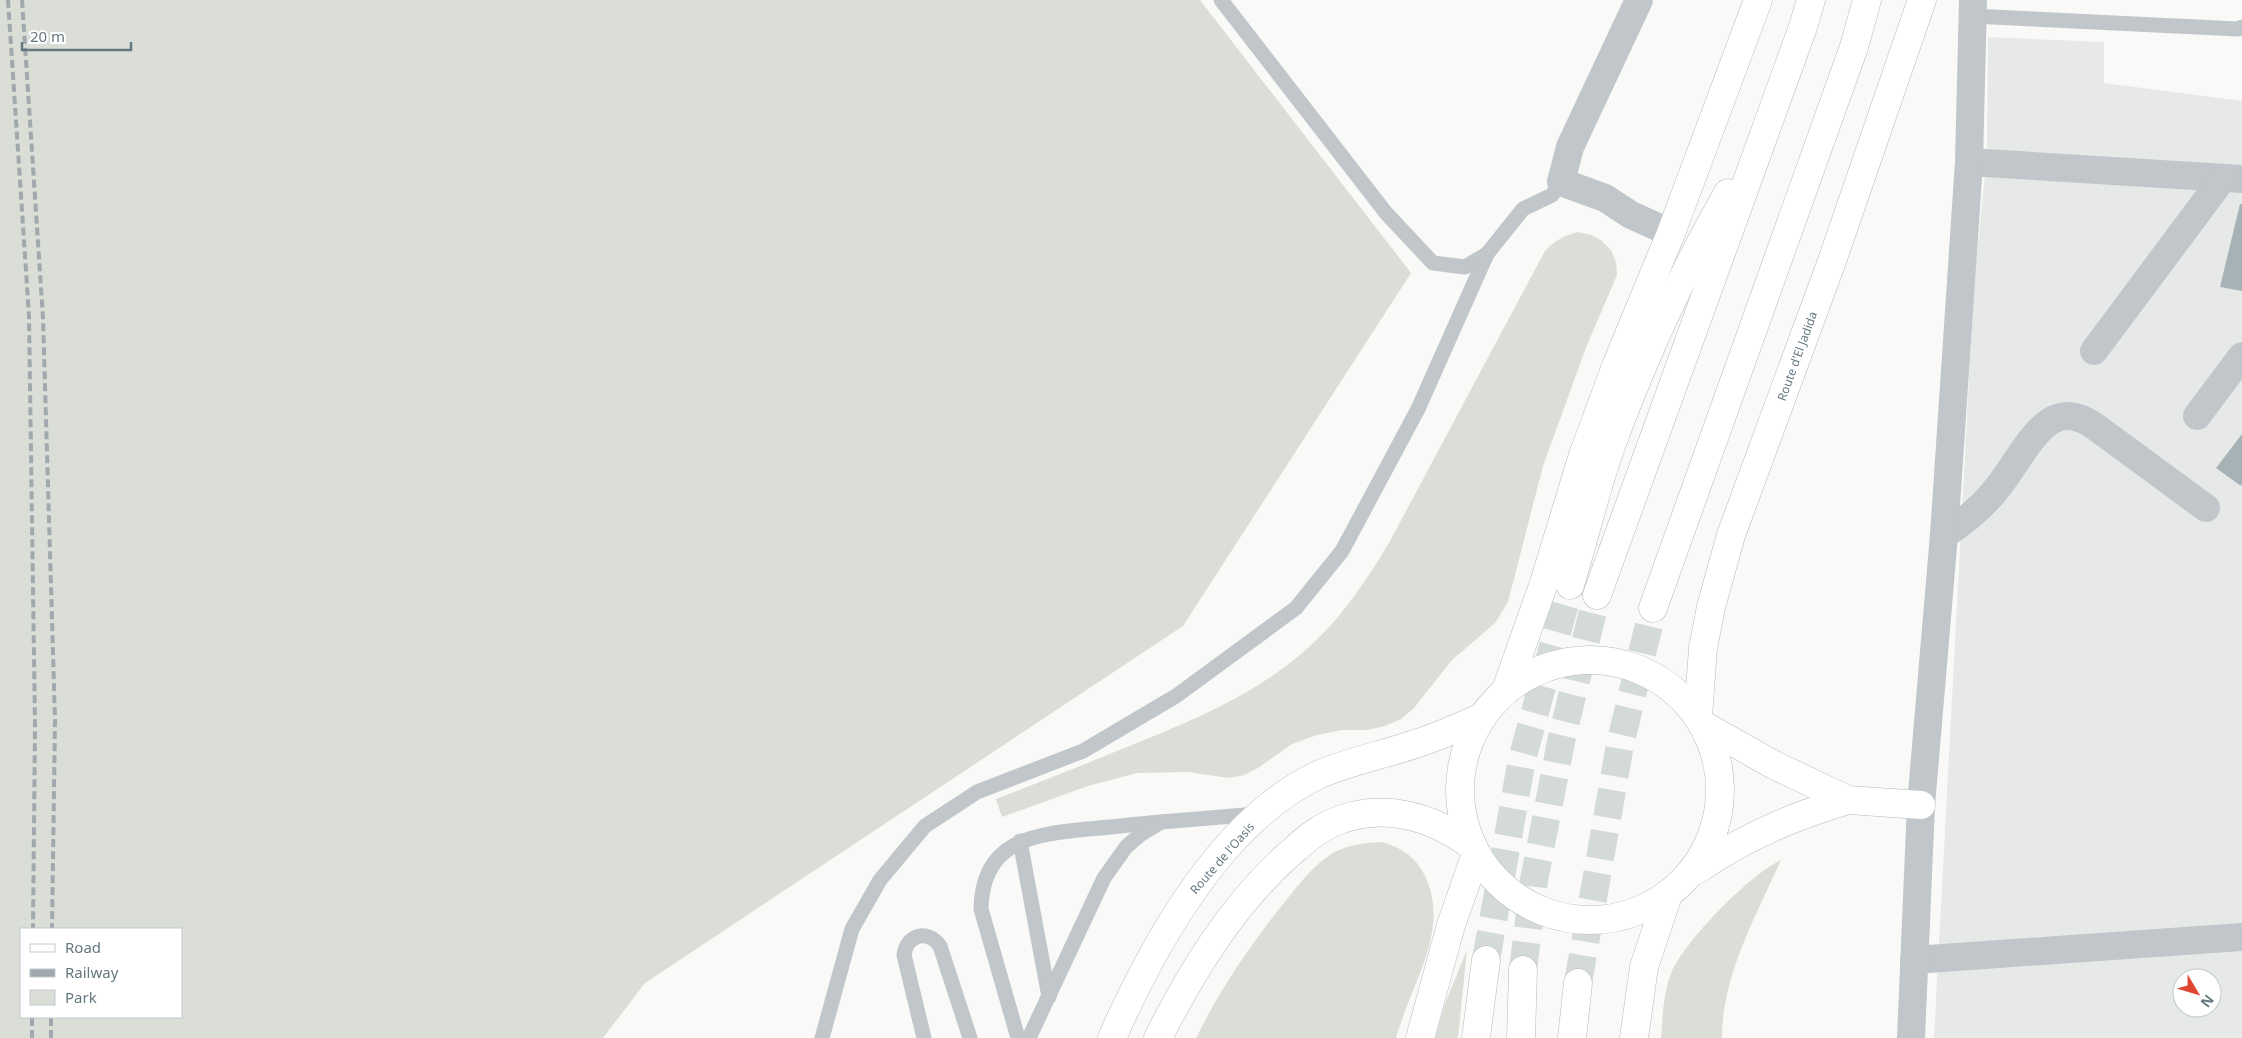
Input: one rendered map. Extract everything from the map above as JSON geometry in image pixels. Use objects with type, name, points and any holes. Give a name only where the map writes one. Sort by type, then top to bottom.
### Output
[{"type":"main road","points":[[1506,690],[1544,583],[1583,455],[1618,361],[1671,233],[1758,0]]},
{"type":"main road","points":[[1597,595],[1803,27],[1811,0]]},
{"type":"main road","points":[[1653,608],[1854,47],[1867,0]]},
{"type":"main road","name":"Route d'El Jadida","points":[[1700,721],[1704,648],[1712,607],[1731,535],[1832,261],[1922,0]]},
{"type":"main road","points":[[1570,585],[1611,448],[1643,364],[1716,214],[1767,124]]},
{"type":"main road","points":[[1690,875],[1703,856],[1713,836],[1719,813],[1719,768],[1712,745],[1700,721],[1681,696],[1659,679],[1635,667],[1608,660],[1581,660],[1554,665],[1528,675],[1506,690],[1482,717],[1469,741],[1462,767],[1459,794],[1463,821],[1474,850],[1492,877],[1513,896],[1536,910],[1563,918],[1590,921],[1618,917],[1644,909],[1668,894],[1718,855],[1757,833],[1781,822],[1848,800]]},
{"type":"main road","name":"Route de l'Oasis","points":[[1112,1038],[1160,943],[1186,901],[1210,868],[1237,837],[1261,814],[1316,776],[1346,763],[1416,744],[1482,717]]},
{"type":"main road","points":[[1700,721],[1774,765],[1848,800],[1921,805]]},
{"type":"main road","points":[[1158,1038],[1196,966],[1220,930],[1248,896],[1278,865],[1329,824],[1371,813],[1415,816],[1455,833],[1474,850]]},
{"type":"main road","points":[[1420,1038],[1442,954],[1474,850]]},
{"type":"main road","points":[[1634,1038],[1644,967],[1668,894]]},
{"type":"main road","points":[[1476,1038],[1486,960]]},
{"type":"main road","points":[[1521,1038],[1523,970]]},
{"type":"main road","points":[[1572,1038],[1578,983]]},
{"type":"street","points":[[1639,0],[1570,147],[1561,182],[1605,198],[1631,216],[1671,233]]},
{"type":"street","points":[[1911,1038],[1921,805],[1944,536],[1969,162],[1972,8]]},
{"type":"street","points":[[1969,162],[2233,178]]},
{"type":"street","points":[[2094,351],[2233,178]]},
{"type":"street","points":[[2197,416],[2242,356]]},
{"type":"street","points":[[1944,536],[1982,506],[1998,488],[2046,424],[2058,418],[2070,416],[2083,419],[2093,425],[2206,508]]},
{"type":"street","points":[[1914,960],[2242,937]]},
{"type":"lane","points":[[1221,0],[1386,213],[1433,263],[1466,267],[1487,254]]},
{"type":"lane","points":[[1972,8],[2228,28],[2242,27]]},
{"type":"lane","points":[[822,1038],[852,929],[880,880],[925,826],[977,792],[1084,751],[1176,696],[1296,608],[1342,551],[1418,409],[1487,254],[1523,209],[1552,195],[1561,182]]},
{"type":"lane","points":[[1018,1038],[980,909],[981,892],[986,875],[995,861],[1020,841],[1062,832],[1261,814]]},
{"type":"lane","points":[[1029,1038],[1109,870],[1126,847],[1141,834],[1161,822]]},
{"type":"lane","points":[[1020,841],[1049,997]]},
{"type":"lane","points":[[924,1038],[904,956],[910,940],[918,936],[927,935],[935,939],[940,946],[970,1038]]},
{"type":"shaded area","points":[[1988,37],[2104,42],[2104,83],[2242,101],[2242,1038],[1934,1038],[1974,284],[1987,153]]},
{"type":"green space","points":[[0,0],[1200,0],[1411,273],[1183,626],[645,983],[603,1038],[0,1038]]},
{"type":"green space","points":[[1578,232],[1591,235],[1602,241],[1611,250],[1616,262],[1617,275],[1587,345],[1543,466],[1508,602],[1495,623],[1452,660],[1414,708],[1401,719],[1385,726],[1368,730],[1342,730],[1317,735],[1292,744],[1258,768],[1244,775],[1229,778],[1188,772],[1137,773],[1088,786],[1002,817],[996,799],[1155,736],[1210,712],[1262,683],[1286,666],[1331,625],[1362,584],[1390,541],[1545,251],[1560,239]]},
{"type":"green space","points":[[1381,842],[1402,850],[1413,859],[1426,878],[1432,898],[1431,939],[1396,1038],[1196,1038],[1216,1001],[1250,948],[1307,875],[1324,859],[1342,849],[1361,844]]},
{"type":"green space","points":[[1781,860],[1751,924],[1734,969],[1728,991],[1722,1038],[1661,1038],[1667,987],[1672,971],[1680,957],[1705,926],[1736,893],[1767,868]]},
{"type":"green space","points":[[1467,950],[1458,1038],[1435,1038],[1446,1001]]},
{"type":"building","points":[[2240,204],[2242,204],[2242,291],[2220,287]]},
{"type":"building","points":[[2242,434],[2242,484],[2241,486],[2216,468]]},
{"type":"tunnel","points":[[1486,960],[1522,759],[1570,585]]},
{"type":"tunnel","points":[[1523,970],[1534,880],[1562,737],[1597,595]]},
{"type":"tunnel","points":[[1578,983],[1620,745],[1653,608]]},
{"type":"railway","points":[[8,0],[29,316],[35,724],[33,928]]},
{"type":"railway","points":[[22,0],[43,318],[55,720],[52,928]]},
{"type":"railway","points":[[32,1018],[32,1038]]},
{"type":"railway","points":[[51,1018],[51,1038]]}]
